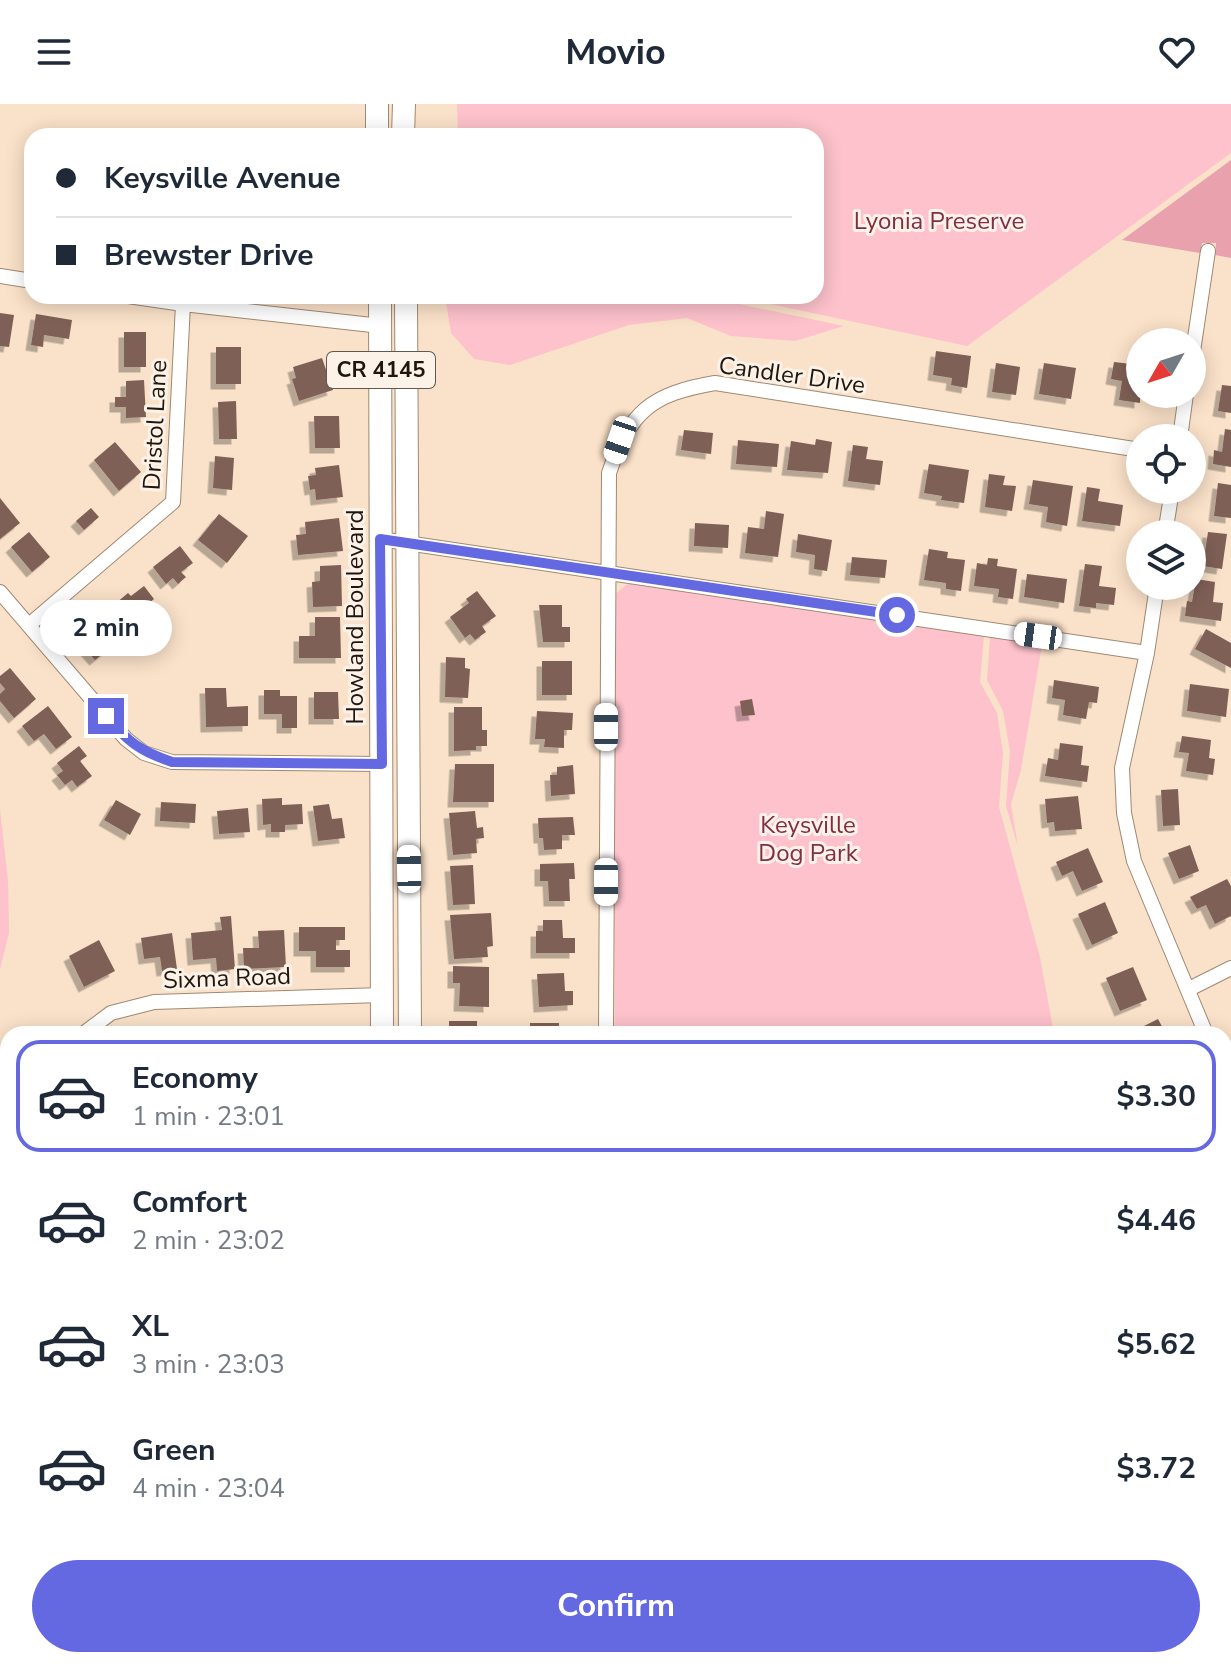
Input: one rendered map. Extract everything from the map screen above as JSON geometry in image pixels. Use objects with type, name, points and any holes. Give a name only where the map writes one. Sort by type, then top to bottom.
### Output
[{"type":"main road","points":[[377,104],[377,128]]},
{"type":"main road","points":[[403,128],[404,104]]},
{"type":"main road","name":"Howland Boulevard","points":[[380,304],[382,1026]]},
{"type":"main road","name":"CR 4145","points":[[406,304],[410,1026]]},
{"type":"street","points":[[1196,328],[1208,251]]},
{"type":"street","points":[[0,276],[24,280]]},
{"type":"street","points":[[183,304],[381,326]]},
{"type":"street","name":"Dristol Lane","points":[[29,625],[173,502],[183,304]]},
{"type":"street","name":"Candler Drive","points":[[606,1026],[606,572],[609,473],[620,440],[640,414],[657,400],[680,389],[715,383],[1126,448]]},
{"type":"street","points":[[380,539],[1147,653]]},
{"type":"street","points":[[0,592],[126,739],[144,753],[172,762],[382,764]]},
{"type":"street","points":[[1155,600],[1147,653],[1122,768],[1124,813],[1134,861],[1203,1026]]},
{"type":"street","points":[[1189,989],[1231,968]]},
{"type":"street","name":"Sixma Road","points":[[94,1026],[111,1013],[154,1002],[382,995]]},
{"type":"green space","name":"Lyonia Preserve","points":[[457,104],[1231,104],[1231,153],[967,346],[770,304],[824,304],[824,128],[458,128]]},
{"type":"green space","points":[[446,304],[739,304],[844,326],[795,341],[731,336],[687,318],[629,325],[510,365],[474,359],[451,333]]},
{"type":"green space","name":"Keysville Dog Park","points":[[630,582],[984,635],[980,682],[997,713],[1003,753],[999,807],[1040,957],[1053,1026],[615,1026],[614,595]]},
{"type":"green space","points":[[990,637],[1042,645],[1021,770],[1011,804],[1018,847],[1006,806],[1010,751],[1003,711],[987,680]]},
{"type":"green space","points":[[0,810],[8,880],[9,933],[0,969]]},
{"type":"shaded area","points":[[1231,160],[1231,258],[1215,255],[1216,243],[1202,243],[1200,253],[1122,240]]},
{"type":"building","points":[[0,313],[14,315],[9,347],[0,346]]},
{"type":"building","points":[[36,314],[72,320],[69,339],[44,335],[43,347],[31,345]]},
{"type":"building","points":[[124,332],[146,332],[146,367],[124,367]]},
{"type":"building","points":[[216,347],[241,347],[241,384],[216,384]]},
{"type":"building","points":[[936,351],[971,356],[967,388],[951,385],[952,378],[933,375]]},
{"type":"building","points":[[322,358],[333,390],[299,401],[292,379],[296,378],[293,367]]},
{"type":"building","points":[[1114,362],[1126,363],[1126,401],[1119,400],[1122,381],[1111,379]]},
{"type":"building","points":[[996,363],[1020,367],[1016,395],[992,392]]},
{"type":"building","points":[[1044,363],[1076,368],[1071,399],[1039,394]]},
{"type":"building","points":[[144,380],[146,417],[126,418],[126,407],[115,407],[115,397],[126,397],[126,381]]},
{"type":"building","points":[[1222,385],[1231,386],[1231,413],[1218,411]]},
{"type":"building","points":[[236,401],[237,439],[219,439],[218,402]]},
{"type":"building","points":[[314,416],[339,416],[340,448],[315,448]]},
{"type":"building","points":[[1225,429],[1231,430],[1231,467],[1213,464],[1214,450],[1222,452]]},
{"type":"building","points":[[684,430],[713,433],[711,454],[681,450]]},
{"type":"building","points":[[816,439],[832,442],[828,473],[787,470],[791,441],[815,445]]},
{"type":"building","points":[[738,440],[779,444],[777,467],[736,464]]},
{"type":"building","points":[[115,442],[141,472],[119,491],[94,460]]},
{"type":"building","points":[[853,445],[868,447],[866,459],[883,461],[880,485],[848,481]]},
{"type":"building","points":[[215,456],[234,458],[232,490],[213,488]]},
{"type":"building","points":[[929,464],[969,470],[964,503],[941,500],[942,496],[924,493]]},
{"type":"building","points":[[339,465],[343,497],[316,500],[315,489],[310,490],[308,476],[316,475],[315,468]]},
{"type":"building","points":[[989,474],[1005,476],[1003,485],[1016,486],[1012,511],[985,507]]},
{"type":"building","points":[[1033,480],[1073,486],[1067,526],[1046,522],[1048,507],[1029,504]]},
{"type":"building","points":[[1218,483],[1231,485],[1231,518],[1214,516]]},
{"type":"building","points":[[1087,487],[1100,489],[1098,501],[1123,505],[1120,526],[1082,521]]},
{"type":"building","points":[[0,498],[20,523],[0,539]]},
{"type":"building","points":[[91,508],[99,517],[84,530],[76,521]]},
{"type":"building","points":[[766,511],[784,514],[778,557],[745,553],[748,527],[764,529]]},
{"type":"building","points":[[219,514],[248,536],[227,563],[198,540]]},
{"type":"building","points":[[339,518],[343,551],[298,555],[296,535],[306,534],[305,522]]},
{"type":"building","points":[[695,523],[729,525],[728,548],[694,546]]},
{"type":"building","points":[[29,532],[50,557],[32,572],[11,547]]},
{"type":"building","points":[[1208,532],[1227,534],[1222,569],[1206,567]]},
{"type":"building","points":[[798,534],[832,540],[827,571],[814,569],[815,555],[796,552]]},
{"type":"building","points":[[180,546],[193,563],[181,572],[186,577],[178,584],[173,578],[166,584],[153,567]]},
{"type":"building","points":[[929,549],[948,552],[947,558],[965,560],[961,591],[946,589],[946,583],[924,580]]},
{"type":"building","points":[[852,557],[887,560],[885,578],[850,575]]},
{"type":"building","points":[[988,558],[998,559],[997,566],[1017,569],[1013,599],[998,597],[999,589],[974,586],[977,563],[987,565]]},
{"type":"building","points":[[1085,564],[1102,566],[1099,586],[1116,588],[1114,605],[1096,603],[1096,608],[1079,606]]},
{"type":"building","points":[[341,565],[342,606],[313,607],[312,582],[320,581],[320,566]]},
{"type":"building","points":[[1027,574],[1067,579],[1064,603],[1024,597]]},
{"type":"building","points":[[1206,581],[1215,582],[1213,602],[1223,603],[1221,621],[1185,616],[1187,601],[1206,600]]},
{"type":"building","points":[[144,586],[154,599],[141,610],[150,620],[137,630],[115,604],[128,593],[131,596]]},
{"type":"building","points":[[477,591],[496,616],[482,626],[486,632],[475,640],[470,634],[465,638],[450,617],[469,603],[466,599]]},
{"type":"building","points":[[539,605],[562,605],[562,627],[570,627],[570,642],[543,642]]},
{"type":"building","points":[[101,608],[117,628],[108,635],[115,644],[95,660],[79,642],[97,628],[89,618]]},
{"type":"building","points":[[315,617],[340,617],[341,658],[299,658],[299,636],[315,636]]},
{"type":"building","points":[[1206,629],[1231,643],[1231,668],[1195,649]]},
{"type":"building","points":[[446,657],[465,658],[465,668],[470,669],[468,698],[445,697]]},
{"type":"building","points":[[542,661],[572,661],[572,695],[542,695]]},
{"type":"building","points":[[10,668],[36,699],[14,718],[0,701],[0,694],[5,689],[0,683],[0,676]]},
{"type":"building","points":[[1054,680],[1099,687],[1097,703],[1089,702],[1086,719],[1063,715],[1065,700],[1052,698]]},
{"type":"building","points":[[1190,684],[1229,689],[1226,717],[1187,711]]},
{"type":"building","points":[[205,688],[226,688],[227,707],[248,706],[248,726],[206,727]]},
{"type":"building","points":[[264,690],[280,690],[280,696],[297,696],[297,728],[282,728],[282,714],[264,714]]},
{"type":"building","points":[[314,692],[338,692],[339,719],[314,719]]},
{"type":"building","points":[[752,699],[755,715],[742,716],[740,701]]},
{"type":"building","points":[[48,706],[72,737],[56,749],[44,734],[34,741],[22,726]]},
{"type":"building","points":[[454,707],[482,707],[482,730],[487,730],[487,746],[454,751]]},
{"type":"building","points":[[537,711],[573,713],[572,730],[564,730],[564,748],[544,747],[545,739],[535,739]]},
{"type":"building","points":[[1182,736],[1211,740],[1209,758],[1215,759],[1213,775],[1186,771],[1189,753],[1179,752]]},
{"type":"building","points":[[1060,743],[1083,746],[1081,765],[1089,766],[1087,782],[1045,776],[1048,758],[1058,760]]},
{"type":"building","points":[[79,746],[87,756],[80,761],[92,776],[77,787],[72,780],[65,785],[57,775],[63,771],[57,763]]},
{"type":"building","points":[[455,764],[494,764],[494,802],[453,802]]},
{"type":"building","points":[[573,765],[575,794],[551,796],[550,775],[557,775],[557,767]]},
{"type":"building","points":[[1178,789],[1180,825],[1163,826],[1161,790]]},
{"type":"building","points":[[1078,796],[1082,829],[1055,831],[1054,822],[1047,823],[1045,799]]},
{"type":"building","points":[[282,798],[282,805],[302,804],[303,824],[285,825],[285,832],[271,832],[271,824],[263,825],[262,799]]},
{"type":"building","points":[[116,800],[141,814],[130,835],[104,820]]},
{"type":"building","points":[[161,802],[196,804],[195,823],[160,821]]},
{"type":"building","points":[[329,804],[332,819],[342,818],[345,838],[318,841],[313,806]]},
{"type":"building","points":[[248,808],[250,832],[219,834],[217,811]]},
{"type":"building","points":[[475,811],[477,828],[483,827],[484,838],[476,839],[477,853],[453,855],[449,813]]},
{"type":"building","points":[[573,817],[575,835],[562,835],[562,849],[544,850],[543,838],[539,838],[538,818]]},
{"type":"building","points":[[1190,845],[1199,871],[1179,879],[1168,853]]},
{"type":"building","points":[[1088,848],[1103,882],[1082,891],[1073,871],[1062,876],[1056,862]]},
{"type":"building","points":[[574,863],[575,879],[569,879],[570,901],[549,901],[548,881],[540,881],[540,864]]},
{"type":"building","points":[[473,865],[475,904],[453,905],[450,866]]},
{"type":"building","points":[[1227,879],[1231,886],[1231,916],[1215,924],[1206,905],[1197,909],[1190,897]]},
{"type":"building","points":[[1105,902],[1118,933],[1092,945],[1078,914]]},
{"type":"building","points":[[491,913],[493,946],[487,947],[488,957],[454,959],[450,915]]},
{"type":"building","points":[[231,916],[235,969],[217,971],[216,958],[193,960],[191,933],[222,930],[220,917]]},
{"type":"building","points":[[543,920],[562,920],[563,938],[575,938],[575,953],[536,953],[536,931],[543,931]]},
{"type":"building","points":[[299,927],[345,927],[345,940],[336,940],[336,950],[350,950],[350,967],[316,967],[316,951],[299,951]]},
{"type":"building","points":[[284,930],[286,967],[244,969],[243,948],[259,948],[258,931]]},
{"type":"building","points":[[172,933],[177,969],[162,971],[160,957],[144,959],[141,938]]},
{"type":"building","points":[[99,940],[115,971],[84,987],[69,956]]},
{"type":"building","points":[[453,966],[489,967],[489,1007],[459,1006],[460,983],[453,983]]},
{"type":"building","points":[[1133,967],[1147,1000],[1120,1011],[1106,978]]},
{"type":"building","points":[[564,973],[565,991],[573,991],[573,1005],[539,1007],[537,974]]},
{"type":"building","points":[[1158,1019],[1162,1026],[1144,1026]]},
{"type":"building","points":[[449,1021],[477,1021],[477,1026],[449,1026]]},
{"type":"building","points":[[530,1023],[559,1023],[559,1026],[530,1026]]},
{"type":"route","points":[[106,716],[126,739],[144,753],[172,762],[382,764],[380,539],[897,615]]}]
